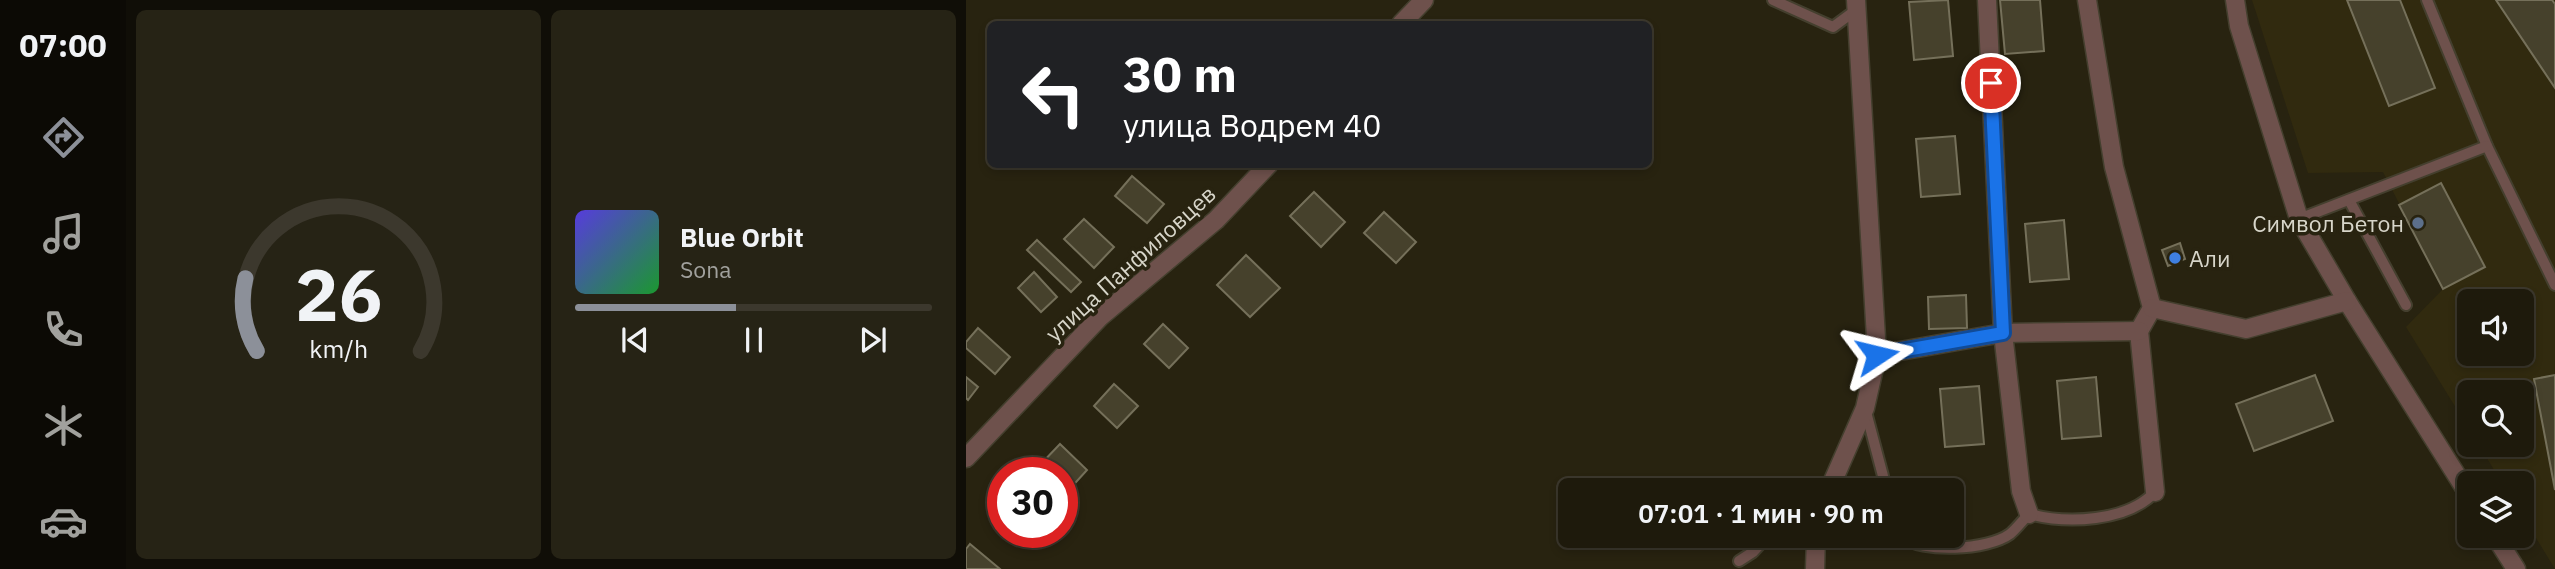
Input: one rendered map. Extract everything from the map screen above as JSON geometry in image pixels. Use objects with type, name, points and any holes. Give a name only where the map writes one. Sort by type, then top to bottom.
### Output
[{"type":"street","points":[[1404,21],[1424,0]]},
{"type":"street","points":[[1986,0],[2003,333],[2021,491],[2029,514]]},
{"type":"street","points":[[2087,0],[2114,167],[2152,308],[2139,331],[2155,492]]},
{"type":"street","points":[[2235,0],[2239,26],[2299,219],[2457,476]]},
{"type":"street","points":[[1834,478],[1865,408],[1877,355],[1856,5]]},
{"type":"street","name":"улица Панфиловцев","points":[[966,458],[1100,317],[1216,220],[1265,168]]},
{"type":"street","points":[[2152,308],[2246,329],[2347,301]]},
{"type":"street","points":[[1877,355],[2003,333],[2139,331]]},
{"type":"street","points":[[1815,569],[1816,548]]},
{"type":"street","points":[[2503,548],[2516,569]]},
{"type":"lane","points":[[1773,0],[1833,27],[1856,5]]},
{"type":"lane","points":[[2427,0],[2487,146],[2555,285]]},
{"type":"lane","points":[[2299,219],[2487,146]]},
{"type":"lane","points":[[2349,200],[2406,305]]},
{"type":"lane","points":[[1865,408],[1883,478]]},
{"type":"lane","points":[[1964,547],[2008,535],[2029,514],[2056,521],[2126,512],[2146,502],[2155,492]]},
{"type":"lane","points":[[1738,561],[1757,548]]},
{"type":"shaded area","name":"Символ Бетон","points":[[2252,0],[2555,0],[2555,569],[2534,535],[2534,471],[2495,471],[2486,457],[2534,457],[2534,380],[2457,380],[2457,410],[2406,327],[2443,289],[2383,172],[2308,173]]},
{"type":"building","points":[[1948,0],[1953,56],[1914,60],[1909,2]]},
{"type":"building","points":[[2000,0],[2040,0],[2044,51],[2005,54]]},
{"type":"building","points":[[2347,0],[2400,0],[2435,88],[2389,106]]},
{"type":"building","points":[[2496,0],[2552,0],[2555,4],[2555,88]]},
{"type":"building","points":[[1955,136],[1960,194],[1921,197],[1916,139]]},
{"type":"building","points":[[1132,176],[1164,204],[1147,223],[1115,196]]},
{"type":"building","points":[[2441,183],[2485,267],[2443,289],[2399,205]]},
{"type":"building","points":[[1314,192],[1345,222],[1321,247],[1290,216]]},
{"type":"building","points":[[1384,212],[1416,242],[1396,263],[1364,233]]},
{"type":"building","points":[[1084,219],[1114,247],[1094,268],[1064,239]]},
{"type":"building","points":[[2064,220],[2069,279],[2030,282],[2025,224]]},
{"type":"building","points":[[1037,240],[1081,282],[1071,292],[1027,250]]},
{"type":"building","points":[[2180,243],[2185,259],[2168,266],[2162,250]]},
{"type":"building","points":[[1246,255],[1280,288],[1250,317],[1217,285]]},
{"type":"building","points":[[1034,272],[1057,297],[1041,312],[1018,288]]},
{"type":"building","points":[[1966,295],[1967,328],[1929,329],[1928,297]]},
{"type":"building","points":[[1163,324],[1188,348],[1169,368],[1144,344]]},
{"type":"building","points":[[978,328],[1010,357],[995,374],[966,348],[966,342]]},
{"type":"building","points":[[2315,375],[2333,421],[2254,451],[2236,404]]},
{"type":"building","points":[[2555,375],[2555,490],[2534,379]]},
{"type":"building","points":[[966,377],[978,387],[968,400],[966,398]]},
{"type":"building","points":[[2096,377],[2101,436],[2062,439],[2057,381]]},
{"type":"building","points":[[1114,384],[1138,406],[1117,428],[1094,406]]},
{"type":"building","points":[[1979,386],[1984,444],[1945,447],[1940,389]]},
{"type":"building","points":[[1060,444],[1074,457],[1048,457]]},
{"type":"building","points":[[1078,461],[1087,470],[1078,480]]},
{"type":"building","points":[[970,544],[1000,569],[966,569],[966,549]]},
{"type":"place","name":"Символ Бетон","points":[[2418,223]]},
{"type":"place","name":"Али","points":[[2175,258]]},
{"type":"route","points":[[1877,355],[2003,333],[1991,83]]}]
